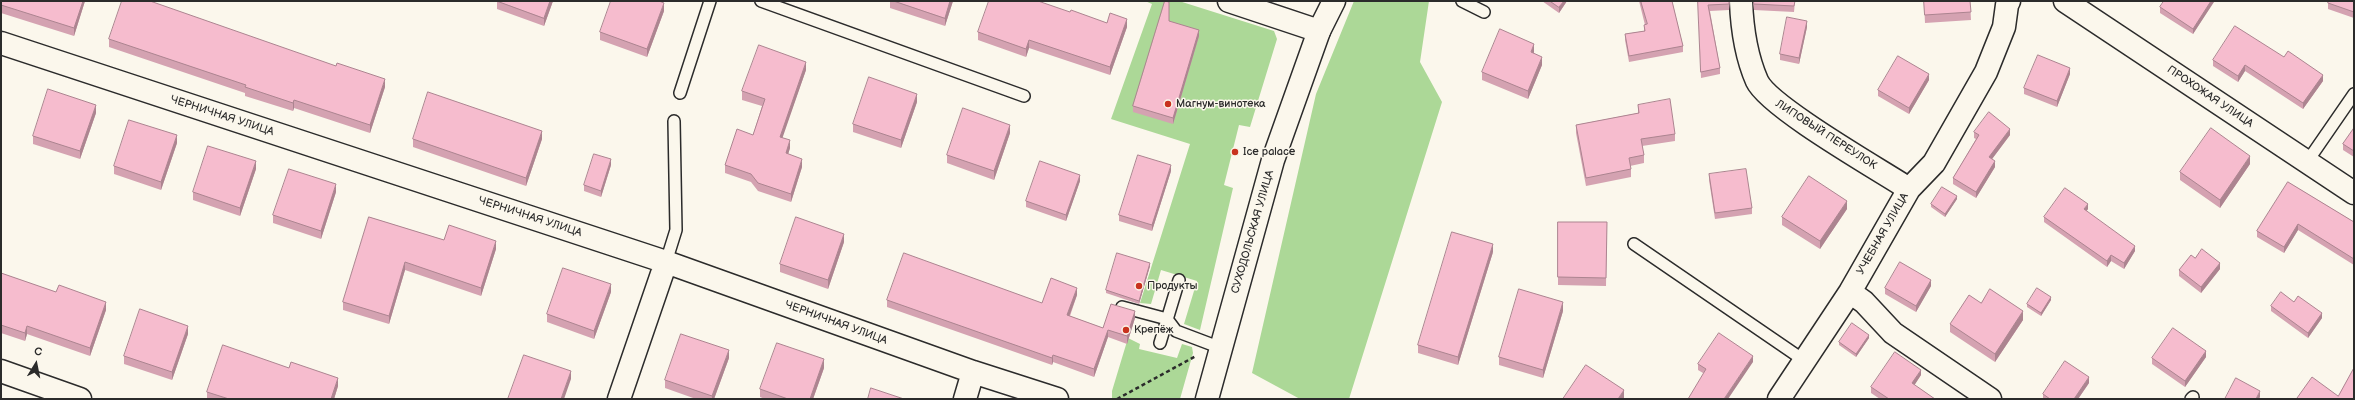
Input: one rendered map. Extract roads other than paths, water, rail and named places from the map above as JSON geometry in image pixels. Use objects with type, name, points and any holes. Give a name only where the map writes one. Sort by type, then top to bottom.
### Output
[{"type":"street","points":[[1229,1],[1319,31]]},
{"type":"street","name":"СУХОДОЛЬСКАЯ УЛИЦА","points":[[1207,399],[1274,160],[1319,31],[1334,1]]},
{"type":"street","name":"ЛИПОВЫЙ ПЕРЕУЛОК","points":[[1741,1],[1742,32],[1758,83],[1776,103],[1909,189]]},
{"type":"street","name":"УЧЕБНАЯ УЛИЦА","points":[[1779,399],[1850,292],[1909,189],[1934,163],[1986,72],[2004,27],[2007,5],[2009,1]]},
{"type":"street","name":"ПРОХОЖАЯ УЛИЦА","points":[[2065,1],[2354,193]]},
{"type":"street","name":"ЧЕРНИЧНАЯ УЛИЦА","points":[[1,43],[666,262],[973,372],[1057,399]]},
{"type":"street","points":[[619,399],[666,262]]},
{"type":"street","points":[[1850,292],[1864,302],[1893,333],[1990,399]]},
{"type":"street","points":[[1,371],[80,399]]},
{"type":"street","points":[[964,399],[973,372]]},
{"type":"lane","points":[[680,93],[710,1]]},
{"type":"lane","points":[[761,1],[1024,96]]},
{"type":"lane","points":[[1462,1],[1484,12]]},
{"type":"lane","points":[[2307,162],[2354,94]]},
{"type":"lane","points":[[666,262],[676,230],[674,121]]},
{"type":"lane","points":[[1634,244],[1805,361]]},
{"type":"lane","points":[[1160,343],[1179,280]]},
{"type":"lane","points":[[1112,304],[1167,319],[1176,331],[1221,348]]},
{"type":"place","name":"Магнум-винотека","points":[[1168,104]]},
{"type":"place","name":"Ice palace","points":[[1235,152]]},
{"type":"place","name":"Продукты","points":[[1139,286]]},
{"type":"place","name":"Крепёж","points":[[1126,330]]}]
